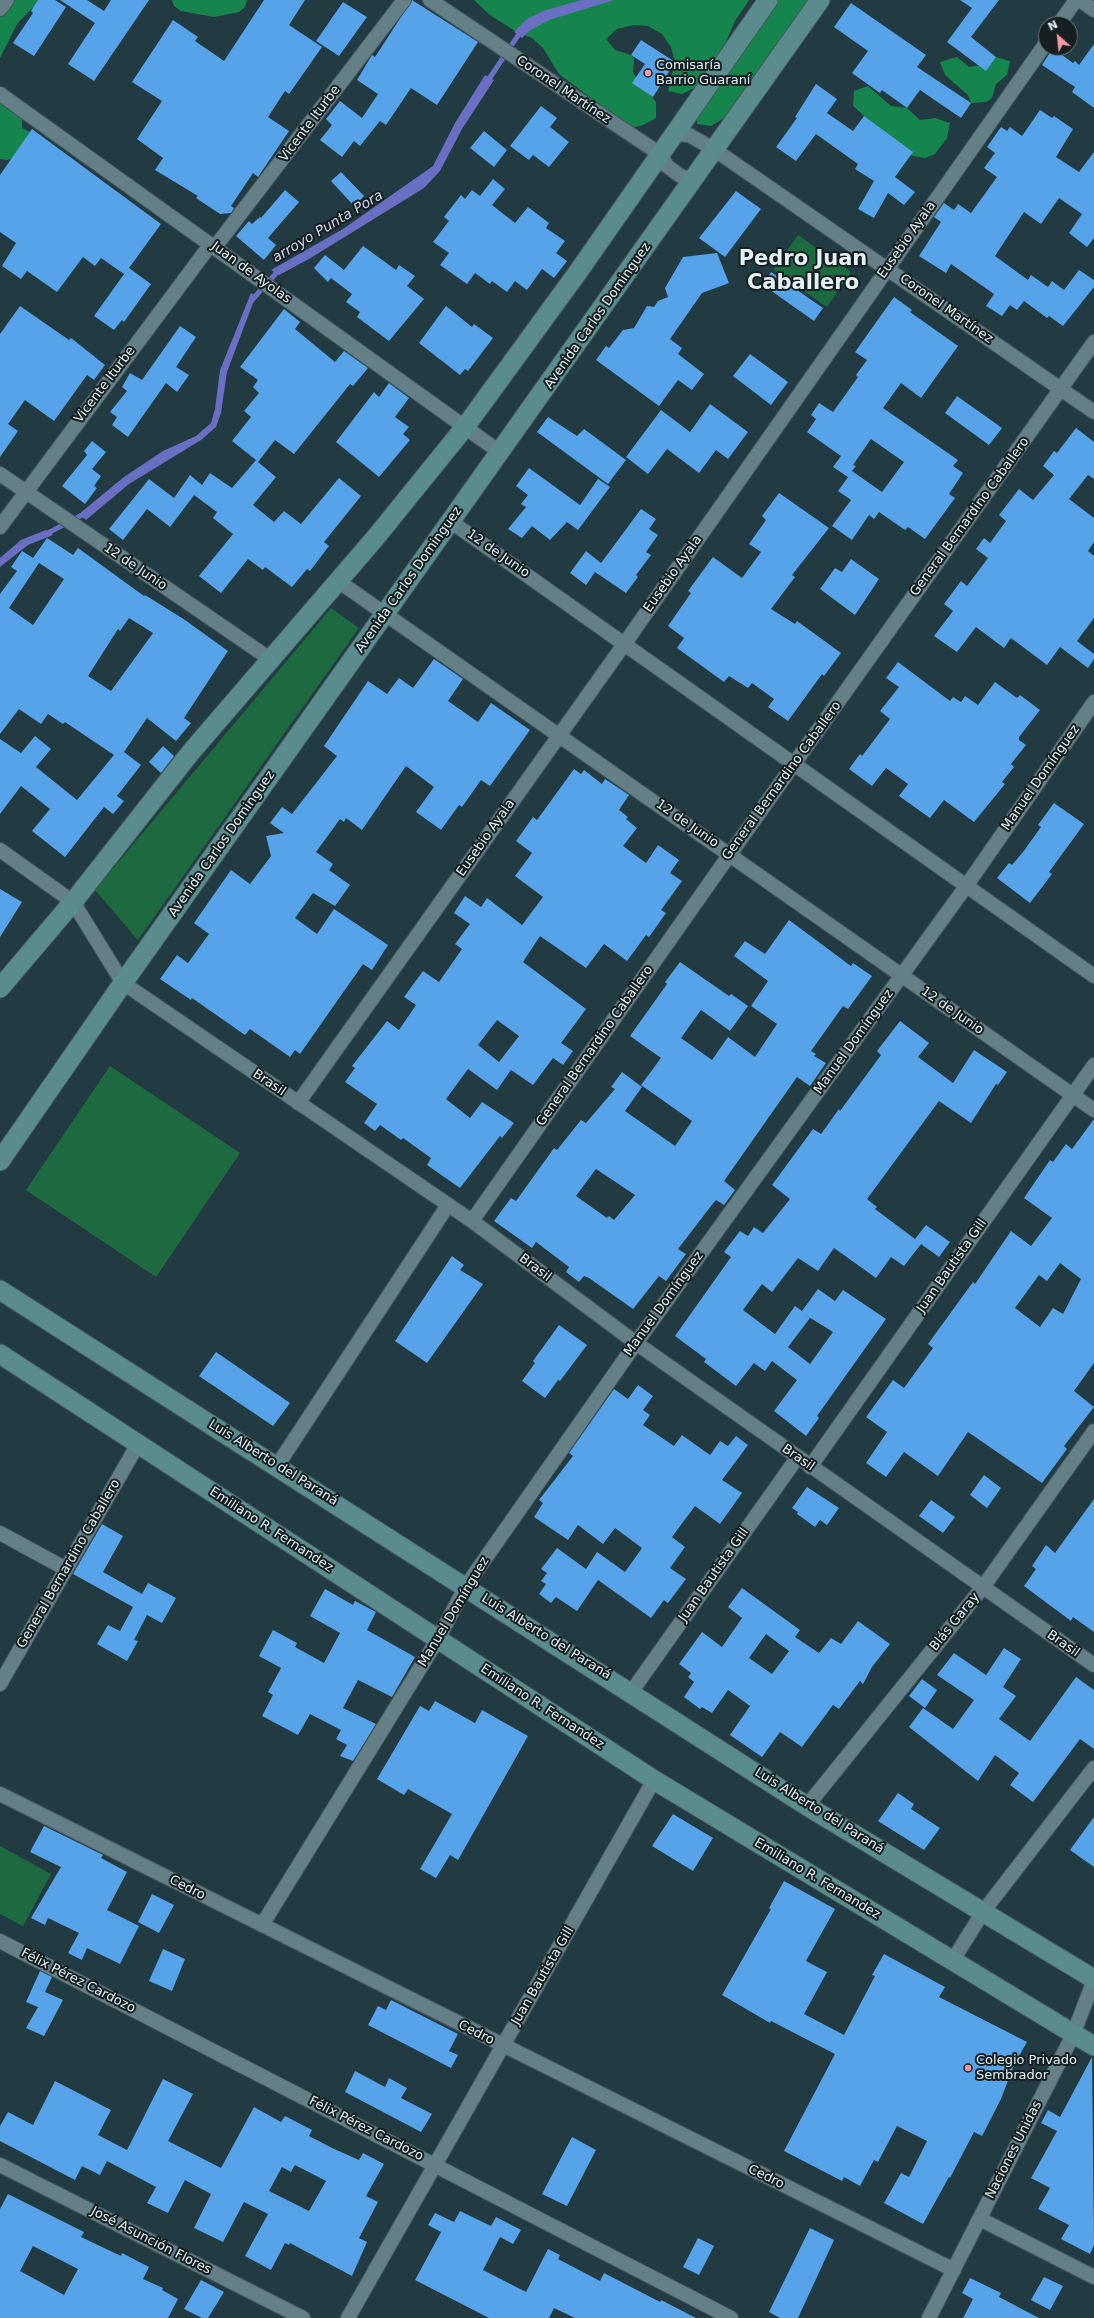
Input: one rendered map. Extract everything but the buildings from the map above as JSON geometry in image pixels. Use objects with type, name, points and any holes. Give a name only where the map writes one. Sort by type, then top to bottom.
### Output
[{"type":"main road","points":[[0,988],[73,902],[191,752],[338,581],[465,427],[578,272],[768,0]]},
{"type":"main road","name":"Avenida Carlos Dominguez","points":[[0,1161],[123,983],[450,521],[501,453],[820,0]]},
{"type":"main road","name":"Luis Alberto del Paraná","points":[[0,1290],[632,1691],[808,1806],[1094,1980]]},
{"type":"main road","name":"Emiliano R. Fernandez","points":[[0,1354],[654,1780],[953,1960],[1073,2035],[1094,2046]]},
{"type":"street","points":[[0,9],[7,0]]},
{"type":"street","name":"Vicente Iturbe","points":[[0,527],[213,245],[404,0]]},
{"type":"street","name":"Coronel Martínez","points":[[430,0],[660,154],[668,166],[679,175],[693,181]]},
{"type":"street","points":[[1065,16],[1076,0]]},
{"type":"street","points":[[1080,0],[1094,10]]},
{"type":"street","name":"Eusebio Ayala","points":[[298,1103],[625,643],[1038,54]]},
{"type":"street","name":"Juan de Ayolas","points":[[0,94],[255,275],[501,453]]},
{"type":"street","name":"Coronel Martínez","points":[[674,134],[689,135],[715,150],[1094,412]]},
{"type":"street","name":"General Bernardino Caballero","points":[[472,1222],[730,854],[1094,342]]},
{"type":"street","name":"12 de Junio","points":[[0,474],[270,659]]},
{"type":"street","name":"12 de Junio","points":[[450,521],[625,643],[1094,976]]},
{"type":"street","name":"12 de Junio","points":[[338,581],[560,734],[1094,1110]]},
{"type":"street","name":"Manuel Domínguez","points":[[262,1926],[438,1639],[466,1586],[636,1343],[967,885],[1094,702]]},
{"type":"street","name":"Brasil","points":[[0,850],[73,902],[123,983],[448,1205],[636,1343],[797,1458],[1094,1665]]},
{"type":"street","name":"Juan Bautista Gill","points":[[810,1467],[1094,1065]]},
{"type":"street","points":[[278,1466],[448,1205]]},
{"type":"street","name":"Blás Garay","points":[[808,1806],[983,1587],[1094,1431]]},
{"type":"street","name":"General Bernardino Caballero","points":[[0,1684],[138,1444]]},
{"type":"street","name":"Juan Bautista Gill","points":[[632,1691],[797,1458]]},
{"type":"street","points":[[0,1533],[66,1569]]},
{"type":"street","points":[[953,1960],[983,1912],[1094,1768]]},
{"type":"street","name":"Juan Bautista Gill","points":[[348,2318],[654,1780]]},
{"type":"street","name":"Cedro","points":[[0,1794],[954,2270]]},
{"type":"street","name":"Félix Pérez Cardozo","points":[[0,1941],[731,2318]]},
{"type":"street","name":"Naciones Unidas","points":[[929,2318],[1073,2035],[1094,1980]]},
{"type":"street","name":"José Asunción Flores","points":[[0,2165],[303,2318]]},
{"type":"street","points":[[980,2219],[1094,2277]]},
{"type":"green space","points":[[2,0],[40,0],[17,24],[0,58],[0,5]]},
{"type":"green space","points":[[172,0],[247,0],[245,7],[239,12],[214,17],[181,11],[174,6]]},
{"type":"green space","points":[[474,0],[749,0],[735,21],[722,51],[698,86],[682,94],[668,91],[675,62],[671,47],[662,34],[648,26],[633,25],[617,29],[606,39],[615,50],[631,55],[634,58],[633,73],[656,102],[656,118],[643,125],[628,129],[603,115],[595,101],[559,74],[543,48],[532,38],[518,33],[490,15]]},
{"type":"green space","points":[[767,0],[829,0],[807,26],[793,56],[782,66],[754,82],[724,118],[711,126],[697,124],[696,114],[734,65]]},
{"type":"green space","points":[[957,57],[969,67],[984,65],[996,57],[1010,61],[1007,75],[996,84],[992,98],[986,102],[971,103],[968,95],[945,75],[940,62]]},
{"type":"green space","points":[[868,86],[891,106],[907,108],[920,120],[935,118],[950,123],[947,138],[935,154],[925,158],[908,155],[853,106],[854,91]]},
{"type":"green space","points":[[0,91],[22,112],[22,128],[30,132],[32,141],[16,158],[7,160],[0,159]]},
{"type":"green space","points":[[798,235],[851,272],[827,307],[773,270]]},
{"type":"green space","points":[[331,608],[359,628],[138,940],[95,890]]},
{"type":"green space","points":[[110,1066],[240,1153],[156,1277],[26,1190]]},
{"type":"green space","points":[[0,1846],[51,1874],[23,1926],[0,1914]]},
{"type":"water","points":[[581,0],[614,0],[549,20],[529,31],[522,38],[514,32],[527,19],[543,11]]},
{"type":"water","points":[[485,75],[494,80],[462,129],[440,171],[424,188],[309,259],[279,275],[271,270],[343,229],[433,166],[455,123]]},
{"type":"water","points":[[251,293],[257,298],[253,303],[227,372],[221,413],[216,427],[201,440],[129,484],[86,520],[79,514],[124,477],[163,451],[196,436],[211,423],[215,409],[220,370]]},
{"type":"water","points":[[46,530],[53,535],[28,545],[0,567],[0,558],[21,540]]},
{"type":"waterway","name":"arroyo Punta Pora","points":[[487,82],[521,31]]},
{"type":"waterway","name":"arroyo Punta Pora","points":[[251,301],[279,270]]},
{"type":"waterway","name":"arroyo Punta Pora","points":[[44,535],[86,513]]},
{"type":"place","name":"Comisaría Barrio Guaraní","points":[[648,73]]},
{"type":"place","name":"Colegio Privado Sembrador","points":[[968,2068]]},
{"type":"district","name":"Pedro Juan Caballero","points":[[803,272]]}]
